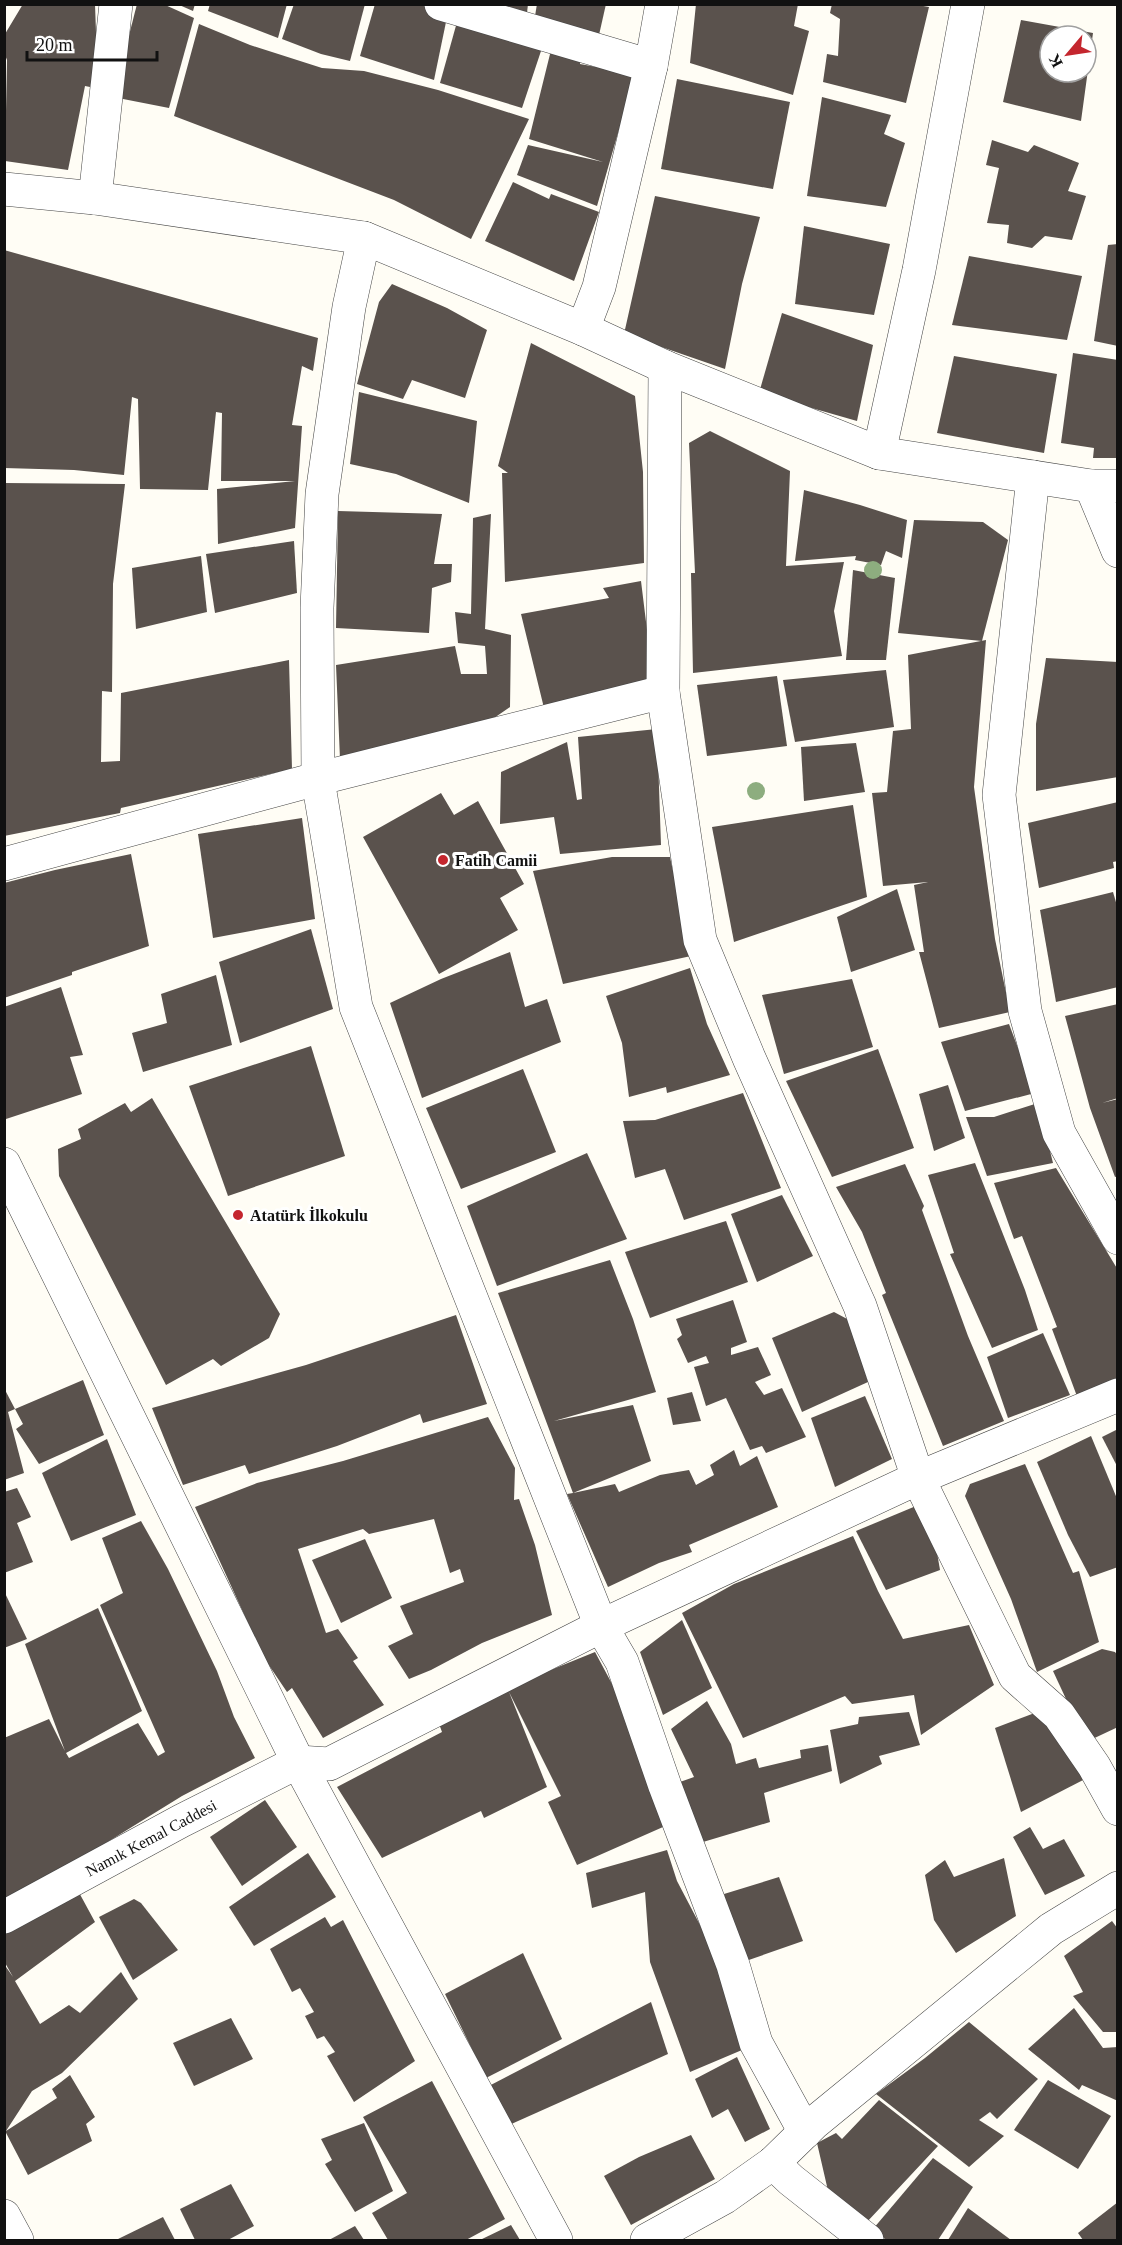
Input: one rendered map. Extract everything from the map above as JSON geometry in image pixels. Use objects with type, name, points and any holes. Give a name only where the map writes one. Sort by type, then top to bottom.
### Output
[{"type":"street","points":[[95,198],[116,4]]},
{"type":"street","points":[[441,4],[651,66]]},
{"type":"street","points":[[583,329],[598,287],[651,66],[662,4]]},
{"type":"street","points":[[879,453],[919,270],[968,4]]},
{"type":"street","points":[[4,189],[95,198],[364,238],[583,329],[665,367],[879,453],[1104,486],[1118,551]]},
{"type":"street","points":[[364,238],[349,307],[322,494],[317,608],[318,780],[356,1007],[602,1626],[622,1662],[665,1786],[733,1965],[756,2043],[805,2132]]},
{"type":"street","points":[[665,367],[663,692],[700,940],[749,1058],[860,1306],[918,1478],[1015,1676],[1059,1715],[1094,1766],[1118,1809]]},
{"type":"street","points":[[1034,477],[999,795],[1025,1011],[1059,1133],[1118,1238]]},
{"type":"street","points":[[4,864],[318,780],[663,692]]},
{"type":"street","points":[[4,1164],[298,1762],[556,2241]]},
{"type":"street","points":[[298,1762],[329,1764],[602,1626],[918,1478],[1118,1395]]},
{"type":"street","name":"Namık Kemal Caddesi","points":[[4,1917],[181,1821],[298,1762]]},
{"type":"street","points":[[647,2241],[724,2197],[773,2163],[805,2132],[1051,1929],[1118,1888]]},
{"type":"street","points":[[773,2163],[867,2241]]},
{"type":"street","points":[[4,2216],[17,2241]]},
{"type":"building","points":[[23,4],[95,4],[97,61],[90,87],[85,86],[68,170],[5,161],[7,60],[5,34]]},
{"type":"building","points":[[137,4],[163,4],[194,18],[169,108],[118,98],[124,55]]},
{"type":"building","points":[[177,4],[195,4],[193,11]]},
{"type":"building","points":[[210,4],[287,4],[278,38],[208,11]]},
{"type":"building","points":[[294,4],[365,4],[350,61],[321,54],[282,39]]},
{"type":"building","points":[[375,4],[424,4],[442,10],[446,22],[434,80],[360,56]]},
{"type":"building","points":[[468,4],[528,4],[526,22]]},
{"type":"building","points":[[537,4],[606,4],[599,35],[535,16]]},
{"type":"building","points":[[696,4],[798,4],[794,26],[809,31],[793,95],[690,63]]},
{"type":"building","points":[[832,4],[912,4],[929,7],[906,103],[823,82],[827,54],[838,56],[840,19],[830,13]]},
{"type":"building","points":[[1021,20],[1043,24],[1038,24],[1038,84],[1086,84],[1081,121],[1003,102]]},
{"type":"building","points":[[457,22],[543,45],[522,108],[440,83]]},
{"type":"building","points":[[199,24],[250,45],[322,68],[364,71],[438,90],[529,119],[471,239],[394,200],[174,116]]},
{"type":"building","points":[[552,46],[581,53],[580,64],[635,74],[597,206],[517,175],[528,145],[603,162],[529,139]]},
{"type":"building","points":[[677,79],[790,102],[773,189],[661,169]]},
{"type":"building","points":[[822,97],[891,115],[884,134],[905,143],[886,207],[807,196]]},
{"type":"building","points":[[992,140],[1028,152],[1034,145],[1079,163],[1068,191],[1086,196],[1072,240],[1045,236],[1032,248],[1007,243],[1009,225],[987,223],[999,168],[986,165]]},
{"type":"building","points":[[513,182],[549,199],[551,194],[599,212],[574,281],[485,241]]},
{"type":"building","points":[[655,196],[760,217],[742,284],[725,369],[624,334]]},
{"type":"building","points":[[804,226],[890,244],[874,315],[795,304]]},
{"type":"building","points":[[1118,244],[1118,346],[1094,341],[1108,245]]},
{"type":"building","points":[[4,250],[318,338],[313,371],[302,366],[292,425],[302,426],[295,528],[218,544],[217,489],[295,481],[221,481],[222,413],[216,412],[208,490],[140,489],[138,399],[132,397],[124,475],[74,470],[4,468]]},
{"type":"building","points":[[969,256],[1082,276],[1067,340],[952,325]]},
{"type":"building","points":[[392,284],[447,308],[487,330],[465,398],[412,380],[403,399],[357,384],[379,302]]},
{"type":"building","points":[[782,313],[873,345],[857,421],[759,393]]},
{"type":"building","points":[[531,343],[635,396],[643,472],[644,563],[505,582],[502,473],[508,473],[498,466]]},
{"type":"building","points":[[1073,353],[1118,360],[1118,458],[1093,458],[1094,448],[1061,443]]},
{"type":"building","points":[[954,356],[1057,374],[1044,453],[937,433]]},
{"type":"building","points":[[359,392],[477,421],[469,503],[396,474],[350,464]]},
{"type":"building","points":[[710,431],[790,471],[786,566],[844,562],[834,611],[842,656],[693,673],[691,573],[695,573],[689,443]]},
{"type":"building","points":[[4,483],[125,484],[113,584],[112,692],[102,691],[101,762],[120,761],[121,693],[289,660],[292,769],[121,808],[120,813],[4,836]]},
{"type":"building","points":[[804,490],[907,520],[902,558],[886,551],[881,565],[855,560],[856,556],[795,561]]},
{"type":"building","points":[[338,511],[442,514],[434,564],[452,564],[451,582],[432,588],[429,633],[336,628]]},
{"type":"building","points":[[491,514],[485,629],[511,635],[510,707],[481,727],[340,759],[336,665],[455,646],[461,674],[487,674],[485,646],[458,643],[455,612],[471,614],[473,518]]},
{"type":"building","points":[[914,520],[983,522],[1008,540],[982,641],[898,633]]},
{"type":"building","points":[[294,541],[297,593],[215,613],[206,554]]},
{"type":"building","points":[[201,556],[207,612],[136,629],[132,568]]},
{"type":"building","points":[[853,570],[895,578],[886,660],[846,660]]},
{"type":"building","points":[[641,581],[653,679],[544,708],[521,614],[609,598],[603,588]]},
{"type":"building","points":[[986,640],[974,787],[995,939],[1010,1012],[939,1028],[919,952],[924,952],[914,885],[928,882],[883,886],[872,793],[887,792],[893,731],[911,729],[908,655]]},
{"type":"building","points":[[1046,658],[1118,662],[1118,777],[1036,791],[1036,724]]},
{"type":"building","points":[[886,670],[894,727],[795,742],[783,680]]},
{"type":"building","points":[[777,676],[787,746],[707,756],[697,685]]},
{"type":"building","points":[[657,729],[661,845],[560,854],[554,817],[500,824],[501,772],[567,742],[577,800],[582,799],[578,737]]},
{"type":"building","points":[[856,743],[865,792],[804,801],[801,747]]},
{"type":"building","name":"Fatih Camii","points":[[441,793],[454,815],[478,801],[524,884],[500,898],[518,930],[439,974],[363,837]]},
{"type":"building","points":[[1118,802],[1118,861],[1113,862],[1114,868],[1039,888],[1028,823]]},
{"type":"building","points":[[853,805],[867,897],[734,942],[712,827]]},
{"type":"building","points":[[302,818],[315,919],[213,938],[198,834]]},
{"type":"building","points":[[131,854],[149,946],[4,998],[4,883]]},
{"type":"building","points":[[612,857],[670,857],[691,956],[563,984],[533,871]]},
{"type":"building","points":[[897,889],[915,950],[851,972],[837,917]]},
{"type":"building","points":[[1113,892],[1118,909],[1118,987],[1056,1002],[1040,910]]},
{"type":"building","points":[[311,929],[333,1009],[240,1043],[219,962]]},
{"type":"building","points":[[510,952],[525,1007],[547,999],[561,1042],[422,1098],[390,1003],[441,979]]},
{"type":"building","points":[[690,968],[707,1024],[730,1075],[667,1093],[666,1087],[629,1097],[622,1043],[606,996]]},
{"type":"building","points":[[216,975],[232,1045],[143,1072],[132,1033],[167,1023],[161,994]]},
{"type":"building","points":[[852,979],[873,1047],[784,1074],[762,995]]},
{"type":"building","points":[[61,987],[83,1055],[70,1057],[82,1094],[6,1119],[4,1007]]},
{"type":"building","points":[[1118,1004],[1118,1098],[1102,1103],[1118,1099],[1118,1176],[1115,1177],[1090,1108],[1065,1016]]},
{"type":"building","points":[[1009,1024],[1035,1093],[965,1111],[941,1042]]},
{"type":"building","points":[[311,1046],[345,1156],[228,1196],[189,1086]]},
{"type":"building","points":[[878,1049],[914,1148],[832,1177],[786,1081]]},
{"type":"building","points":[[523,1069],[556,1152],[461,1189],[426,1108]]},
{"type":"building","points":[[948,1085],[965,1138],[934,1151],[919,1094]]},
{"type":"building","points":[[743,1093],[781,1188],[684,1220],[665,1169],[635,1178],[623,1121],[655,1120]]},
{"type":"building","points":[[152,1098],[280,1314],[269,1338],[221,1366],[213,1359],[166,1385],[59,1176],[58,1149],[81,1139],[78,1129],[125,1103],[131,1112]]},
{"type":"building","points":[[1038,1103],[1053,1163],[987,1176],[966,1117],[994,1117]]},
{"type":"building","points":[[587,1153],[627,1239],[497,1286],[467,1206]]},
{"type":"building","points":[[975,1163],[1025,1290],[1038,1330],[992,1348],[950,1254],[954,1253],[928,1175]]},
{"type":"building","points":[[905,1164],[924,1206],[922,1210],[968,1336],[1004,1421],[943,1446],[882,1295],[886,1293],[862,1232],[836,1187]]},
{"type":"building","points":[[1056,1168],[1118,1270],[1118,1380],[1078,1399],[1052,1329],[1057,1327],[1022,1236],[1014,1239],[994,1183]]},
{"type":"building","points":[[782,1195],[813,1256],[757,1282],[731,1214]]},
{"type":"building","points":[[726,1221],[748,1282],[650,1318],[625,1252]]},
{"type":"building","points":[[610,1260],[633,1319],[656,1392],[554,1421],[633,1405],[651,1461],[573,1493],[498,1293]]},
{"type":"building","points":[[733,1300],[747,1342],[731,1348],[731,1355],[758,1347],[771,1375],[755,1382],[764,1395],[782,1388],[806,1437],[766,1453],[762,1446],[750,1450],[726,1398],[706,1406],[694,1367],[709,1363],[706,1356],[688,1363],[677,1339],[682,1335],[676,1319]]},
{"type":"building","points":[[834,1312],[849,1320],[868,1382],[802,1412],[772,1338]]},
{"type":"building","points":[[456,1315],[487,1404],[423,1423],[420,1414],[337,1446],[249,1474],[245,1465],[183,1485],[152,1408],[306,1365]]},
{"type":"building","points":[[1043,1333],[1070,1395],[1008,1418],[987,1357]]},
{"type":"building","points":[[83,1380],[104,1435],[39,1464],[16,1429],[23,1424],[15,1409]]},
{"type":"building","points":[[4,1388],[15,1409],[8,1412],[24,1473],[4,1480]]},
{"type":"building","points":[[692,1392],[701,1421],[673,1425],[667,1398]]},
{"type":"building","points":[[865,1396],[892,1459],[835,1487],[811,1418]]},
{"type":"building","points":[[488,1417],[515,1468],[514,1500],[519,1499],[535,1545],[552,1615],[482,1643],[409,1679],[388,1646],[413,1634],[400,1606],[464,1582],[460,1569],[450,1573],[434,1519],[369,1534],[363,1529],[298,1549],[326,1633],[338,1629],[358,1658],[353,1661],[384,1705],[323,1738],[292,1688],[287,1692],[264,1658],[195,1507],[257,1483],[343,1461]]},
{"type":"building","points":[[1118,1429],[1118,1468],[1102,1437]]},
{"type":"building","points":[[1091,1436],[1118,1501],[1118,1567],[1090,1577],[1068,1535],[1037,1462]]},
{"type":"building","points":[[107,1439],[136,1515],[71,1541],[42,1473]]},
{"type":"building","points":[[734,1450],[740,1466],[757,1456],[778,1507],[689,1545],[692,1552],[659,1563],[608,1587],[567,1494],[615,1484],[619,1492],[660,1475],[689,1470],[696,1485],[714,1475],[710,1465]]},
{"type":"building","points":[[1025,1464],[1073,1573],[1079,1571],[1099,1642],[1037,1672],[1011,1599],[965,1496],[970,1484]]},
{"type":"building","points":[[17,1488],[31,1517],[17,1523],[33,1562],[4,1573],[4,1492]]},
{"type":"building","points":[[916,1506],[934,1535],[940,1570],[886,1590],[856,1531]]},
{"type":"building","points":[[141,1521],[168,1569],[217,1671],[234,1717],[255,1758],[182,1796],[4,1906],[4,1738],[49,1719],[65,1751],[25,1644],[98,1608],[142,1711],[66,1753],[69,1758],[138,1723],[158,1756],[165,1752],[100,1605],[123,1593],[102,1538]]},
{"type":"building","points":[[853,1536],[903,1639],[969,1625],[994,1685],[921,1735],[914,1695],[852,1704],[845,1696],[743,1738],[682,1613],[734,1584]]},
{"type":"building","points":[[365,1539],[392,1598],[341,1623],[312,1560]]},
{"type":"building","points":[[4,1591],[27,1639],[4,1648]]},
{"type":"building","points":[[682,1620],[712,1688],[663,1715],[640,1652]]},
{"type":"building","points":[[1102,1649],[1115,1652],[1118,1656],[1118,1727],[1086,1742],[1053,1671]]},
{"type":"building","points":[[595,1652],[650,1755],[663,1827],[577,1865],[548,1802],[561,1796],[509,1692],[547,1787],[484,1818],[481,1811],[382,1858],[337,1787],[442,1732],[438,1721],[506,1688]]},
{"type":"building","points":[[707,1701],[731,1744],[736,1764],[756,1758],[759,1768],[801,1758],[800,1750],[828,1745],[832,1771],[764,1793],[770,1822],[703,1842],[680,1782],[694,1777],[671,1729]]},
{"type":"building","points":[[1040,1711],[1087,1778],[1021,1812],[995,1728]]},
{"type":"building","points":[[909,1712],[920,1745],[879,1756],[882,1764],[840,1784],[830,1730],[858,1724],[859,1717]]},
{"type":"building","points":[[265,1800],[297,1847],[242,1886],[210,1837]]},
{"type":"building","points":[[1030,1827],[1043,1849],[1064,1839],[1085,1876],[1045,1895],[1013,1837]]},
{"type":"building","points":[[667,1850],[677,1881],[710,1944],[742,2050],[690,2072],[650,1962],[645,1892],[592,1908],[586,1873]]},
{"type":"building","points":[[308,1853],[336,1897],[254,1946],[229,1907]]},
{"type":"building","points":[[1004,1858],[1016,1916],[956,1953],[934,1920],[925,1875],[945,1860],[954,1877]]},
{"type":"building","points":[[779,1877],[803,1941],[743,1962],[724,1894]]},
{"type":"building","points":[[76,1887],[95,1922],[15,1981],[40,2024],[69,2005],[80,2013],[121,1972],[138,1999],[62,2073],[32,2091],[6,2131],[57,2098],[52,2089],[70,2075],[95,2117],[86,2124],[92,2141],[28,2175],[4,2129],[4,1964],[13,1977],[4,1961],[4,1928]]},
{"type":"building","points":[[134,1899],[141,1903],[178,1950],[133,1980],[99,1917]]},
{"type":"building","points":[[325,1917],[331,1927],[343,1920],[415,2061],[354,2102],[327,2056],[335,2052],[324,2036],[317,2039],[305,2016],[314,2012],[300,1988],[292,1992],[270,1949]]},
{"type":"building","points":[[1112,1921],[1118,1929],[1118,2032],[1103,2032],[1073,1996],[1083,1992],[1064,1956]]},
{"type":"building","points":[[523,1953],[562,2039],[486,2078],[445,1994]]},
{"type":"building","points":[[651,2002],[668,2054],[507,2126],[485,2088]]},
{"type":"building","points":[[1074,2008],[1103,2048],[1118,2047],[1118,2101],[1082,2085],[1079,2090],[1028,2049]]},
{"type":"building","points":[[231,2018],[253,2059],[194,2086],[173,2043]]},
{"type":"building","points":[[969,2022],[1038,2079],[997,2119],[990,2112],[979,2120],[1004,2136],[969,2167],[876,2094]]},
{"type":"building","points":[[737,2057],[770,2129],[745,2142],[728,2109],[712,2118],[695,2079]]},
{"type":"building","points":[[1048,2080],[1111,2116],[1078,2169],[1014,2130]]},
{"type":"building","points":[[432,2081],[505,2219],[466,2240],[388,2240],[372,2213],[407,2193],[363,2117]]},
{"type":"building","points":[[879,2100],[938,2146],[866,2223],[829,2195],[817,2143],[836,2133],[842,2139]]},
{"type":"building","points":[[364,2123],[393,2191],[355,2212],[325,2164],[332,2160],[321,2139]]},
{"type":"building","points":[[691,2135],[715,2179],[631,2225],[604,2176],[639,2157]]},
{"type":"building","points":[[933,2158],[973,2187],[938,2240],[886,2240],[873,2229]]},
{"type":"building","points":[[231,2184],[254,2226],[228,2240],[195,2240],[180,2209]]},
{"type":"building","points":[[1118,2202],[1118,2240],[1083,2240],[1078,2233]]},
{"type":"building","points":[[968,2208],[1011,2240],[948,2240]]},
{"type":"building","points":[[163,2217],[175,2240],[116,2240]]},
{"type":"building","points":[[511,2225],[520,2240],[480,2240]]},
{"type":"building","points":[[355,2226],[364,2240],[329,2240]]},
{"type":"place","name":"Fatih Camii","points":[[443,860]]},
{"type":"place","name":"Atatürk İlkokulu","points":[[238,1215]]}]
